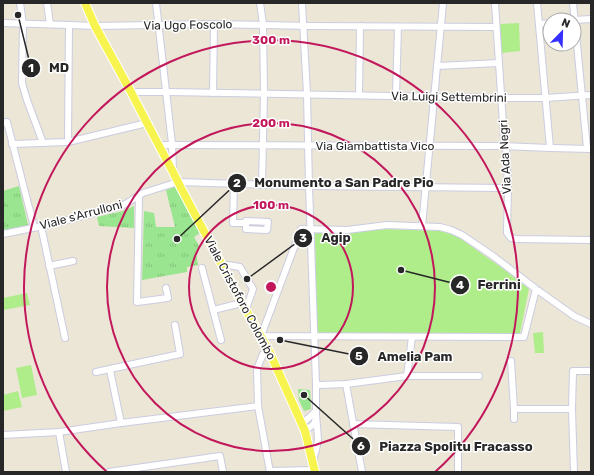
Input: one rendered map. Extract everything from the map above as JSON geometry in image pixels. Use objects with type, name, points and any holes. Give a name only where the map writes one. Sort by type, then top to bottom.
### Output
[{"type":"main road","name":"Viale Cristoforo Colombo","points":[[85,3],[95,26],[269,351],[302,424],[315,471]]},
{"type":"street","points":[[20,3],[23,24],[22,83],[44,143]]},
{"type":"street","points":[[47,3],[50,24]]},
{"type":"street","points":[[156,3],[167,92],[173,172]]},
{"type":"street","points":[[260,3],[263,24],[264,93],[262,185]]},
{"type":"street","points":[[302,3],[307,94],[318,439],[312,461]]},
{"type":"street","points":[[422,226],[443,3]]},
{"type":"street","name":"Via Ada Negri","points":[[495,3],[504,139],[506,146],[508,188],[507,233],[511,238],[517,239],[591,240]]},
{"type":"street","points":[[537,3],[550,148]]},
{"type":"street","name":"Via Ugo Foscolo","points":[[3,23],[95,26],[158,24],[263,24],[304,26],[496,27]]},
{"type":"street","points":[[538,24],[542,23]]},
{"type":"street","points":[[68,142],[69,24]]},
{"type":"street","points":[[213,93],[214,24]]},
{"type":"street","points":[[359,95],[360,26]]},
{"type":"street","points":[[396,96],[398,26]]},
{"type":"street","points":[[577,52],[589,148]]},
{"type":"street","points":[[437,66],[499,62]]},
{"type":"street","name":"Via Luigi Settembrini","points":[[131,92],[501,98],[545,98],[591,95]]},
{"type":"street","points":[[3,123],[7,122],[34,228]]},
{"type":"street","points":[[12,144],[68,142],[147,123]]},
{"type":"street","name":"Via Giambattista Vico","points":[[158,144],[506,146],[589,148]]},
{"type":"street","name":"Viale s'Arrulloni","points":[[3,234],[34,228],[122,206],[143,193],[178,182],[309,186],[508,188]]},
{"type":"street","points":[[234,183],[233,223],[246,223]]},
{"type":"street","points":[[138,196],[137,302],[168,298],[166,288]]},
{"type":"street","points":[[536,289],[524,337],[314,335],[261,336],[301,229],[347,230],[387,224],[440,227],[462,235],[574,316],[591,324]]},
{"type":"street","points":[[41,226],[65,338]]},
{"type":"street","points":[[49,266],[73,261]]},
{"type":"street","points":[[213,310],[244,306],[253,289],[240,267],[228,265],[223,266]]},
{"type":"street","points":[[202,268],[222,340]]},
{"type":"street","points":[[96,372],[180,354],[175,325]]},
{"type":"street","points":[[407,376],[412,337]]},
{"type":"street","points":[[269,351],[263,354],[257,369],[258,406],[270,471],[315,471]]},
{"type":"street","points":[[511,361],[514,419]]},
{"type":"street","points":[[110,370],[121,423]]},
{"type":"street","points":[[574,472],[572,409],[573,371],[591,371]]},
{"type":"street","points":[[316,384],[346,384],[407,376],[479,376]]},
{"type":"street","points":[[346,384],[362,472]]},
{"type":"street","points":[[3,435],[59,432],[258,406]]},
{"type":"street","points":[[514,408],[572,409]]},
{"type":"street","points":[[302,424],[314,424],[316,412]]},
{"type":"street","points":[[302,424],[309,414],[316,412]]},
{"type":"street","points":[[353,424],[458,427],[458,472]]},
{"type":"street","points":[[59,432],[66,472]]},
{"type":"street","points":[[109,472],[220,456],[223,472]]},
{"type":"green space","points":[[519,23],[520,51],[502,53],[499,24]]},
{"type":"green space","points":[[19,186],[28,225],[3,230],[3,191]]},
{"type":"green space","points":[[176,186],[200,233],[194,237],[199,246],[196,252],[198,265],[187,267],[187,272],[142,280],[144,211],[154,213],[156,227],[175,227],[166,190]]},
{"type":"green space","points":[[134,206],[134,228],[99,226],[97,217],[123,211]]},
{"type":"green space","points":[[387,229],[440,231],[452,234],[502,268],[529,289],[520,333],[317,333],[315,233],[344,233]]},
{"type":"green space","points":[[27,293],[30,305],[3,310],[3,298]]},
{"type":"green space","points":[[543,332],[544,353],[535,353],[533,333]]},
{"type":"green space","points":[[31,365],[37,395],[22,398],[16,368]]},
{"type":"green space","points":[[298,389],[310,390],[311,409],[304,411],[299,400]]},
{"type":"green space","points":[[18,391],[22,407],[3,411],[3,395]]},
{"type":"place","name":"MD","points":[[18,15]]},
{"type":"place","name":"Monumento a San Padre Pio","points":[[177,239]]},
{"type":"place","name":"Ferrini","points":[[401,270]]},
{"type":"place","name":"Agip","points":[[247,279]]},
{"type":"place","name":"Amelia Pam","points":[[280,340]]},
{"type":"place","name":"Piazza Spolitu Fracasso","points":[[304,395]]}]
